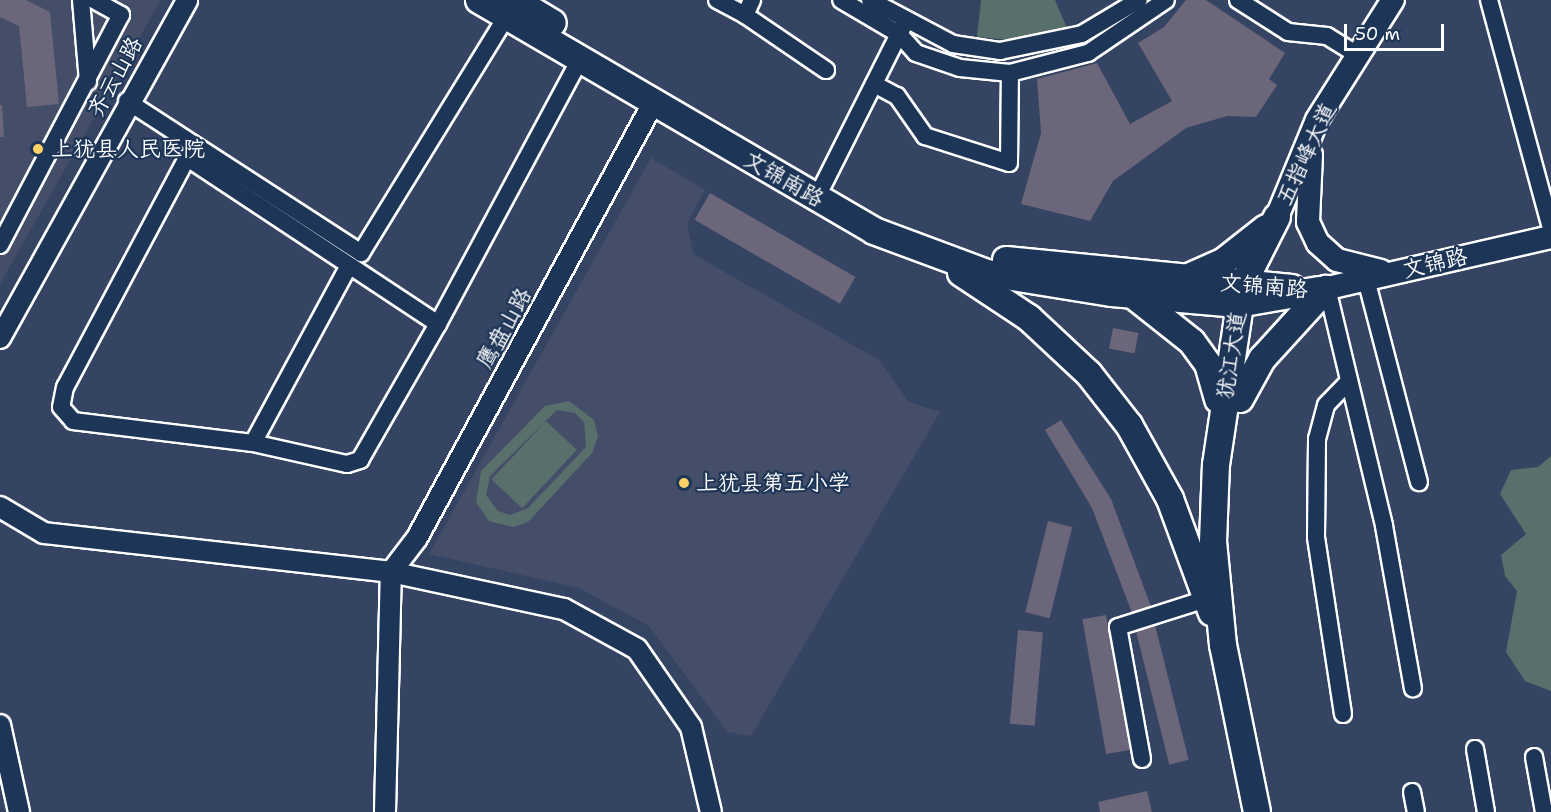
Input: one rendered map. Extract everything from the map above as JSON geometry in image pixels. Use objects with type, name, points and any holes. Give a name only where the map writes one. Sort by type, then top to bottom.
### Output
[{"type":"main road","name":"文锦南路","points":[[479,0],[511,8],[881,220],[987,258],[1183,278],[1250,294]]},
{"type":"main road","name":"五指峰大道","points":[[1277,217],[1314,129],[1394,0]]},
{"type":"main road","name":"文锦南路","points":[[511,8],[580,59],[874,231],[987,273],[1132,295],[1250,294],[1323,289]]},
{"type":"main road","points":[[1314,129],[1306,197],[1308,222],[1318,243],[1336,260],[1358,269],[1398,272]]},
{"type":"main road","points":[[1183,278],[1235,254],[1277,217]]},
{"type":"main road","name":"犹江大道","points":[[1257,812],[1224,645],[1213,542],[1231,406],[1250,294],[1277,217]]},
{"type":"main road","name":"文锦路","points":[[1323,289],[1551,237]]},
{"type":"main road","points":[[928,251],[1029,318],[1089,374],[1122,417],[1170,499],[1224,645]]},
{"type":"main road","points":[[1132,295],[1192,342],[1208,364],[1231,406],[1262,359],[1323,289]]},
{"type":"main road","name":"犹江大道","points":[[1231,406],[1230,541],[1235,642],[1271,812]]},
{"type":"street","points":[[81,0],[88,82]]},
{"type":"street","points":[[0,245],[88,82],[121,15],[114,5],[94,0]]},
{"type":"street","name":"齐云山路","points":[[0,338],[127,101],[187,0]]},
{"type":"street","points":[[717,0],[744,15],[826,70]]},
{"type":"street","points":[[744,15],[752,0]]},
{"type":"street","points":[[842,0],[903,28],[964,46],[1016,50],[1082,34],[1139,0]]},
{"type":"street","points":[[870,0],[903,28],[916,53],[960,68],[1014,72],[1088,53],[1158,3]]},
{"type":"street","points":[[1238,0],[1288,32],[1328,36],[1358,55]]},
{"type":"street","points":[[1489,0],[1551,228]]},
{"type":"street","points":[[127,101],[361,253],[511,8]]},
{"type":"street","points":[[823,186],[903,28]]},
{"type":"street","points":[[960,68],[964,46]]},
{"type":"street","points":[[874,84],[897,96],[925,136],[1009,163],[1016,50]]},
{"type":"street","points":[[438,324],[348,267],[187,158],[65,387],[61,407],[73,421],[253,443],[355,464],[438,324],[580,59]]},
{"type":"street","name":"鹰盘山路","points":[[391,573],[417,538],[654,102]]},
{"type":"street","points":[[253,443],[348,267]]},
{"type":"street","points":[[1366,279],[1419,482]]},
{"type":"street","points":[[1323,289],[1349,381],[1384,526],[1413,688]]},
{"type":"street","points":[[1343,714],[1316,537],[1317,439],[1326,405],[1349,381]]},
{"type":"street","points":[[0,507],[44,533],[391,573],[564,609],[637,649],[691,728],[711,812]]},
{"type":"street","points":[[385,812],[391,573]]},
{"type":"street","points":[[1142,759],[1118,627],[1206,599]]},
{"type":"street","points":[[0,725],[19,812]]},
{"type":"street","points":[[1475,748],[1486,812]]},
{"type":"street","points":[[1534,757],[1544,812]]},
{"type":"street","points":[[1412,792],[1416,812]]},
{"type":"shaded area","name":"上犹县人民医院","points":[[0,0],[161,0],[0,284]]},
{"type":"shaded area","name":"上犹县第五小学","points":[[651,158],[705,190],[687,223],[693,254],[879,360],[909,402],[940,412],[751,736],[727,732],[649,626],[579,588],[429,554]]},
{"type":"green space","points":[[981,0],[1055,0],[1067,28],[1012,40],[977,37]]},
{"type":"green space","points":[[569,401],[594,420],[598,436],[592,453],[528,522],[513,527],[489,521],[476,502],[481,471],[545,406]],"holes":[[[557,410],[575,413],[584,422],[586,447],[528,508],[510,515],[498,511],[486,495],[490,476]]]},
{"type":"green space","points":[[546,421],[577,450],[522,508],[491,480]]},
{"type":"green space","points":[[1551,456],[1551,691],[1525,681],[1506,652],[1517,591],[1505,576],[1501,555],[1526,534],[1500,494],[1511,470],[1538,467]]},
{"type":"building","points":[[0,0],[26,0],[50,12],[59,104],[27,107],[19,26],[0,17]]},
{"type":"building","points":[[1186,0],[1206,0],[1285,53],[1269,79],[1277,85],[1256,117],[1227,116],[1186,128],[1113,181],[1090,221],[1021,204],[1041,133],[1037,79],[1097,63],[1130,124],[1172,101],[1138,43],[1164,27]]},
{"type":"building","points":[[0,105],[2,105],[4,137],[0,137]]},
{"type":"building","points":[[710,193],[855,277],[840,304],[694,220]]},
{"type":"building","points":[[1113,328],[1139,333],[1135,354],[1109,349]]},
{"type":"building","points":[[1061,420],[1111,499],[1153,612],[1134,618],[1092,508],[1045,430]]},
{"type":"building","points":[[1048,521],[1072,527],[1050,618],[1025,612]]},
{"type":"building","points":[[1106,615],[1130,750],[1106,754],[1082,619]]},
{"type":"building","points":[[1155,625],[1189,760],[1169,765],[1136,630]]},
{"type":"building","points":[[1018,630],[1043,632],[1035,726],[1010,724]]},
{"type":"building","points":[[1147,791],[1152,812],[1100,812],[1098,802]]},
{"type":"place","name":"上犹县人民医院","points":[[38,149]]},
{"type":"place","name":"上犹县第五小学","points":[[684,483]]}]
